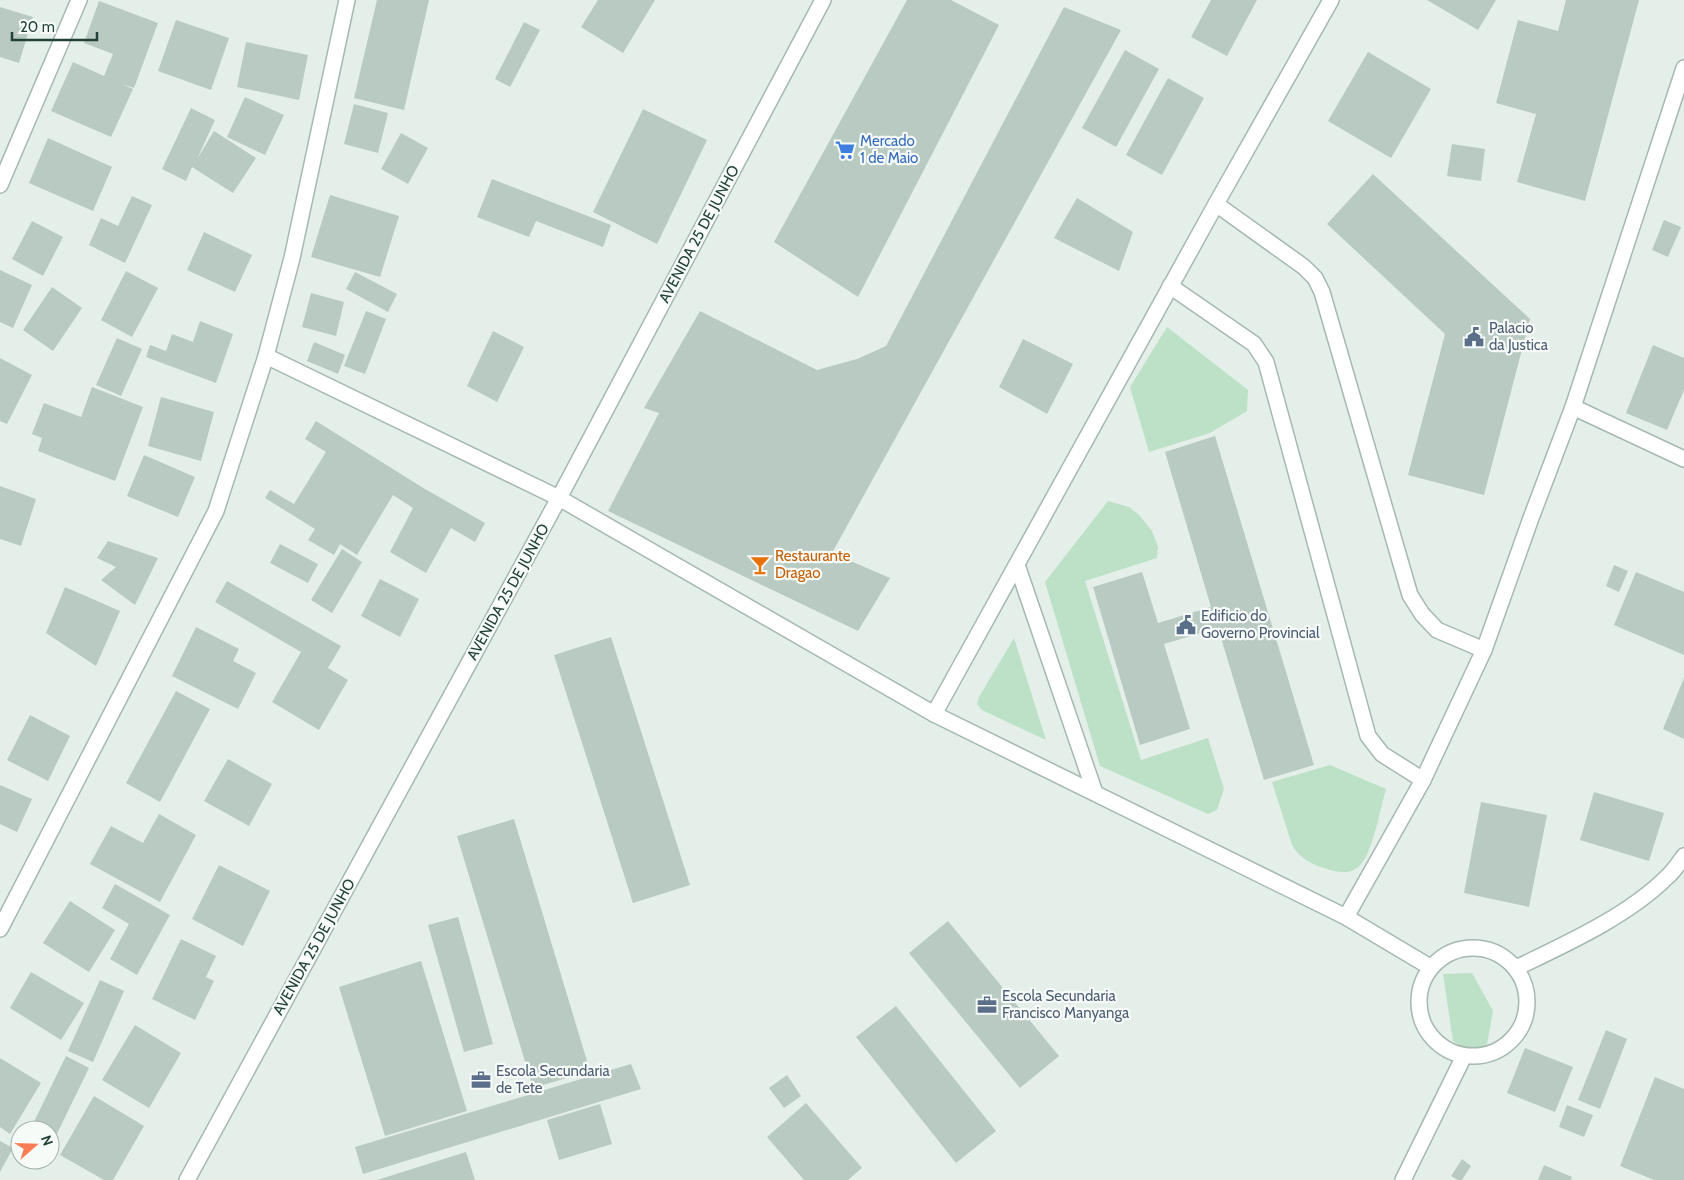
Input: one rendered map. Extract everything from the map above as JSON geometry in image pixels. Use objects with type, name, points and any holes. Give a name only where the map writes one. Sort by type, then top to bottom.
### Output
[{"type":"street","points":[[0,184],[78,0]]},
{"type":"street","points":[[0,929],[216,511],[266,356],[292,258],[347,0]]},
{"type":"street","name":"AVENIDA 25 DE JUNHO","points":[[186,1180],[559,498],[823,0]]},
{"type":"street","points":[[934,714],[1170,286],[1331,0]]},
{"type":"street","points":[[1346,917],[1423,780],[1484,650],[1573,407],[1684,68]]},
{"type":"street","points":[[1216,204],[1304,267],[1315,278],[1322,292],[1410,595],[1422,614],[1437,630],[1484,650]]},
{"type":"street","points":[[1170,286],[1254,344],[1266,362],[1368,736],[1382,754],[1423,780]]},
{"type":"street","points":[[266,356],[559,498],[934,714],[1346,917],[1430,967]]},
{"type":"street","points":[[1573,407],[1684,459]]},
{"type":"street","points":[[1016,564],[1095,793]]},
{"type":"street","points":[[1516,968],[1579,937],[1642,899],[1668,876],[1684,856]]},
{"type":"street","points":[[1474,946],[1498,952],[1516,968],[1526,988],[1527,1010],[1520,1030],[1506,1046],[1486,1056],[1464,1056],[1438,1045],[1421,1021],[1418,992],[1430,967],[1450,951],[1474,946]]},
{"type":"street","points":[[1403,1180],[1464,1056]]},
{"type":"green space","points":[[1167,327],[1248,390],[1247,411],[1210,433],[1149,452],[1130,387]]},
{"type":"green space","points":[[1108,501],[1129,507],[1139,515],[1152,531],[1158,547],[1157,558],[1085,581],[1141,760],[1208,738],[1224,789],[1217,810],[1208,814],[1100,766],[1045,582]]},
{"type":"green space","points":[[1014,638],[1046,740],[982,710],[977,704],[979,697]]},
{"type":"green space","points":[[1330,765],[1386,789],[1366,857],[1354,870],[1346,872],[1317,865],[1302,857],[1295,850],[1272,782]]},
{"type":"green space","points":[[1472,973],[1493,1011],[1487,1044],[1469,1053],[1453,1041],[1443,974]]},
{"type":"building","points":[[377,0],[429,0],[404,110],[354,98]]},
{"type":"building","points":[[598,0],[655,0],[623,53],[581,27]]},
{"type":"building","points":[[907,0],[951,0],[999,25],[858,297],[774,242]]},
{"type":"building","points":[[1211,0],[1257,0],[1227,56],[1191,37]]},
{"type":"building","points":[[1427,0],[1496,0],[1478,30]]},
{"type":"building","points":[[1566,0],[1639,0],[1585,201],[1517,182],[1536,114],[1496,103],[1518,20],[1558,31]]},
{"type":"building","points":[[99,1],[158,23],[134,88],[122,84],[133,89],[111,137],[51,111],[73,62],[104,76],[113,54],[84,43]]},
{"type":"building","points":[[0,7],[33,17],[19,63],[0,57]]},
{"type":"building","points":[[1064,7],[1121,30],[832,553],[890,578],[858,631],[608,511],[659,413],[644,408],[700,311],[817,370],[857,359],[886,346]]},
{"type":"building","points":[[176,20],[229,38],[211,90],[158,71]]},
{"type":"building","points":[[524,22],[540,30],[510,87],[495,79]]},
{"type":"building","points":[[246,42],[308,55],[299,100],[237,87]]},
{"type":"building","points":[[1125,50],[1159,69],[1116,147],[1082,128]]},
{"type":"building","points":[[1368,52],[1431,89],[1391,158],[1328,121]]},
{"type":"building","points":[[1168,78],[1204,98],[1162,175],[1126,155]]},
{"type":"building","points":[[245,97],[284,115],[265,155],[227,137]]},
{"type":"building","points":[[354,104],[388,113],[378,153],[344,144]]},
{"type":"building","points":[[191,108],[215,120],[197,159],[214,131],[256,158],[233,193],[192,167],[186,181],[162,169]]},
{"type":"building","points":[[643,109],[707,140],[657,244],[593,212]]},
{"type":"building","points":[[401,133],[428,148],[408,184],[381,169]]},
{"type":"building","points":[[48,138],[112,167],[93,211],[29,183]]},
{"type":"building","points":[[1452,144],[1485,149],[1481,181],[1447,176]]},
{"type":"building","points":[[1373,174],[1530,319],[1484,495],[1408,475],[1445,334],[1327,224]]},
{"type":"building","points":[[492,179],[611,225],[603,247],[536,221],[529,237],[477,217]]},
{"type":"building","points":[[330,195],[399,216],[380,277],[311,257]]},
{"type":"building","points":[[132,196],[152,205],[125,263],[89,245],[101,218],[118,226]]},
{"type":"building","points":[[1077,198],[1133,232],[1119,271],[1054,238]]},
{"type":"building","points":[[1664,220],[1681,227],[1668,257],[1652,250]]},
{"type":"building","points":[[32,221],[63,237],[43,276],[12,259]]},
{"type":"building","points":[[204,232],[252,255],[235,292],[187,270]]},
{"type":"building","points":[[0,270],[32,285],[13,328],[0,322]]},
{"type":"building","points":[[126,271],[158,288],[132,337],[101,320]]},
{"type":"building","points":[[355,272],[397,294],[388,312],[346,289]]},
{"type":"building","points":[[52,287],[82,308],[53,351],[23,330]]},
{"type":"building","points":[[311,293],[344,302],[336,336],[302,327]]},
{"type":"building","points":[[366,311],[386,319],[365,374],[344,366]]},
{"type":"building","points":[[200,321],[233,334],[216,383],[146,357],[150,345],[166,351],[172,334],[193,342]]},
{"type":"building","points":[[493,331],[524,347],[497,402],[467,386]]},
{"type":"building","points":[[117,338],[142,349],[121,396],[96,385]]},
{"type":"building","points":[[1023,339],[1073,364],[1047,414],[999,387]]},
{"type":"building","points":[[314,342],[345,355],[338,374],[307,361]]},
{"type":"building","points":[[1653,345],[1684,358],[1684,390],[1667,430],[1626,413]]},
{"type":"building","points":[[0,358],[32,375],[7,424],[0,421]]},
{"type":"building","points":[[92,387],[143,407],[115,481],[38,451],[42,438],[32,434],[44,403],[81,417]]},
{"type":"building","points":[[161,397],[214,412],[201,461],[148,446]]},
{"type":"building","points":[[316,421],[425,489],[485,523],[475,542],[451,528],[426,573],[390,552],[413,508],[393,495],[357,555],[340,544],[334,555],[308,540],[315,529],[265,498],[270,490],[294,504],[326,452],[305,439]]},
{"type":"building","points":[[1215,436],[1314,765],[1264,780],[1218,628],[1164,644],[1190,729],[1140,745],[1093,587],[1142,572],[1158,623],[1211,607],[1165,452]]},
{"type":"building","points":[[144,455],[195,477],[178,517],[127,496]]},
{"type":"building","points":[[0,486],[36,499],[21,546],[0,539]]},
{"type":"building","points":[[108,541],[158,558],[135,605],[101,580],[116,567],[97,558]]},
{"type":"building","points":[[280,544],[318,564],[308,583],[270,563]]},
{"type":"building","points":[[342,549],[362,562],[332,613],[311,600]]},
{"type":"building","points":[[1614,565],[1628,571],[1619,592],[1606,586]]},
{"type":"building","points":[[1636,572],[1684,592],[1684,655],[1614,625]]},
{"type":"building","points":[[380,579],[419,599],[400,637],[361,616]]},
{"type":"building","points":[[227,581],[341,646],[328,668],[348,680],[319,730],[272,702],[301,652],[215,602]]},
{"type":"building","points":[[65,587],[120,611],[96,666],[46,633]]},
{"type":"building","points":[[196,627],[239,649],[233,661],[256,673],[238,709],[172,676]]},
{"type":"building","points":[[611,637],[690,885],[633,903],[554,655]]},
{"type":"building","points":[[1684,678],[1684,739],[1663,729]]},
{"type":"building","points":[[176,691],[210,709],[160,802],[126,783]]},
{"type":"building","points":[[30,715],[70,736],[48,781],[7,760]]},
{"type":"building","points":[[228,759],[272,784],[249,826],[204,801]]},
{"type":"building","points":[[0,785],[32,799],[17,832],[0,824]]},
{"type":"building","points":[[1594,792],[1664,813],[1649,861],[1580,840]]},
{"type":"building","points":[[1481,802],[1547,815],[1529,907],[1464,893]]},
{"type":"building","points":[[159,814],[196,835],[160,902],[90,864],[111,826],[143,843]]},
{"type":"building","points":[[514,819],[590,1071],[533,1088],[457,836]]},
{"type":"building","points":[[219,865],[270,891],[243,946],[192,919]]},
{"type":"building","points":[[115,884],[170,915],[137,975],[110,959],[129,924],[102,908]]},
{"type":"building","points":[[70,901],[115,930],[89,972],[43,943]]},
{"type":"building","points":[[458,917],[493,1044],[464,1052],[428,925]]},
{"type":"building","points":[[948,921],[1059,1056],[1020,1088],[909,953]]},
{"type":"building","points":[[181,939],[216,956],[206,977],[214,981],[195,1020],[152,999]]},
{"type":"building","points":[[421,961],[467,1111],[385,1136],[339,987]]},
{"type":"building","points":[[31,972],[84,1003],[61,1040],[10,1008]]},
{"type":"building","points":[[100,980],[124,991],[93,1062],[68,1051]]},
{"type":"building","points":[[896,1006],[996,1131],[956,1163],[856,1037]]},
{"type":"building","points":[[135,1025],[181,1053],[149,1108],[102,1080]]},
{"type":"building","points":[[1606,1030],[1627,1039],[1600,1109],[1578,1100]]},
{"type":"building","points":[[1525,1048],[1573,1067],[1555,1112],[1507,1093]]},
{"type":"building","points":[[66,1056],[89,1068],[60,1127],[60,1120],[35,1120]]},
{"type":"building","points":[[0,1058],[41,1083],[19,1120],[10,1120],[10,1134],[0,1127]]},
{"type":"building","points":[[631,1064],[641,1089],[363,1174],[355,1147]]},
{"type":"building","points":[[787,1075],[801,1096],[784,1108],[769,1088]]},
{"type":"building","points":[[1655,1077],[1684,1089],[1684,1180],[1654,1180],[1620,1166]]},
{"type":"building","points":[[94,1096],[144,1126],[113,1180],[104,1180],[60,1155]]},
{"type":"building","points":[[806,1103],[862,1168],[848,1180],[804,1180],[767,1137]]},
{"type":"building","points":[[600,1104],[612,1144],[559,1160],[547,1120]]},
{"type":"building","points":[[1567,1105],[1593,1115],[1584,1137],[1559,1127]]},
{"type":"building","points":[[0,1141],[10,1146],[10,1154],[0,1172]]},
{"type":"building","points":[[466,1152],[475,1180],[377,1180]]},
{"type":"building","points":[[1462,1159],[1471,1166],[1462,1180],[1458,1180],[1451,1176]]},
{"type":"building","points":[[1544,1165],[1572,1177],[1571,1180],[1538,1180]]},
{"type":"place","name":"Mercado 1 de Maio","points":[[845,150]]},
{"type":"place","name":"Palacio da Justica","points":[[1474,337]]},
{"type":"place","name":"Restaurante Dragao","points":[[760,565]]},
{"type":"place","name":"Edificio do Governo Provincial","points":[[1186,625]]},
{"type":"place","name":"Escola Secundaria Francisco Manyanga","points":[[987,1005]]},
{"type":"place","name":"Escola Secundaria de Tete","points":[[481,1080]]}]
